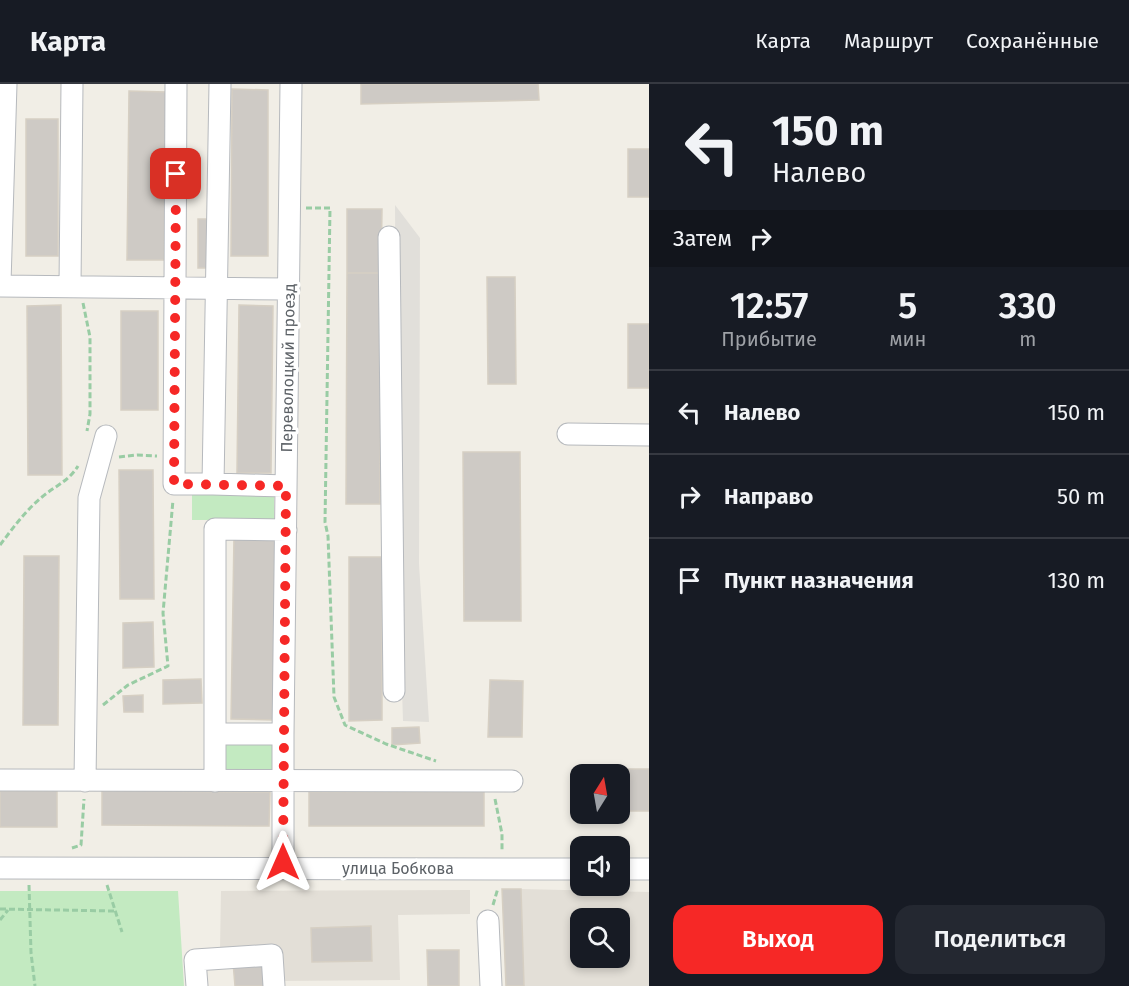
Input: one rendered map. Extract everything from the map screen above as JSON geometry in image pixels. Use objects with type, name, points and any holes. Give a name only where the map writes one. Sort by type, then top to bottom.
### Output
[{"type":"street","points":[[6,84],[0,284],[289,289]]},
{"type":"street","points":[[72,84],[75,286]]},
{"type":"street","points":[[176,84],[174,484],[286,486]]},
{"type":"street","points":[[213,484],[220,84]]},
{"type":"street","name":"Переволоцкий проезд","points":[[283,868],[291,84]]},
{"type":"street","points":[[389,237],[394,691]]},
{"type":"street","points":[[568,434],[649,435]]},
{"type":"street","points":[[85,781],[88,498],[90,459],[96,436]]},
{"type":"street","points":[[215,781],[215,529],[286,530]]},
{"type":"street","points":[[215,734],[283,734]]},
{"type":"street","points":[[0,780],[512,781]]},
{"type":"street","name":"улица Бобкова","points":[[0,868],[570,869]]},
{"type":"street","points":[[630,869],[649,869]]},
{"type":"street","points":[[488,921],[491,986]]},
{"type":"street","points":[[197,986],[195,960],[272,955],[274,986]]},
{"type":"path","points":[[289,208],[330,208],[325,522],[328,536],[334,697],[345,725],[386,744],[442,763]]},
{"type":"path","points":[[75,286],[90,336],[90,414],[96,436]]},
{"type":"path","points":[[0,545],[20,519],[41,498],[71,477],[90,459],[137,455],[174,456]]},
{"type":"path","points":[[71,477],[90,459]]},
{"type":"path","points":[[87,723],[104,704],[128,685],[168,666],[163,613],[174,484]]},
{"type":"path","points":[[81,845],[85,781]]},
{"type":"path","points":[[29,880],[35,986]]},
{"type":"path","points":[[106,880],[122,932]]},
{"type":"path","points":[[0,909],[116,911]]},
{"type":"path","points":[[0,920],[9,909]]},
{"type":"shaded area","points":[[395,205],[420,238],[419,564],[429,722],[403,721],[397,528]]},
{"type":"shaded area","points":[[521,889],[570,890],[570,896],[630,896],[630,892],[649,892],[649,986],[524,986]]},
{"type":"shaded area","points":[[470,890],[470,914],[398,915],[400,980],[279,981],[220,949],[221,891]]},
{"type":"green space","points":[[192,491],[274,491],[274,520],[192,520]]},
{"type":"green space","points":[[220,740],[273,741],[273,775],[220,774]]},
{"type":"green space","points":[[0,891],[178,891],[184,986],[0,986]]},
{"type":"building","points":[[361,84],[538,84],[539,100],[361,104]]},
{"type":"building","points":[[232,89],[268,90],[268,256],[231,256]]},
{"type":"building","points":[[129,91],[166,92],[164,260],[127,260]]},
{"type":"building","points":[[26,119],[58,119],[58,256],[26,256]]},
{"type":"building","points":[[628,149],[649,149],[649,197],[628,197]]},
{"type":"building","points":[[347,209],[382,209],[381,273],[347,273]]},
{"type":"building","points":[[198,219],[214,219],[214,268],[198,268]]},
{"type":"building","points":[[347,273],[381,273],[380,504],[346,504]]},
{"type":"building","points":[[487,277],[515,277],[516,384],[488,384]]},
{"type":"building","points":[[61,305],[62,475],[28,475],[27,306]]},
{"type":"building","points":[[239,305],[273,306],[271,473],[237,473]]},
{"type":"building","points":[[121,311],[158,311],[158,410],[121,410]]},
{"type":"building","points":[[628,324],[649,324],[649,388],[628,388]]},
{"type":"building","points":[[463,452],[520,452],[521,621],[464,621]]},
{"type":"building","points":[[119,470],[153,470],[154,599],[120,599]]},
{"type":"building","points":[[234,536],[275,537],[273,720],[231,719]]},
{"type":"building","points":[[24,556],[59,556],[58,725],[23,725]]},
{"type":"building","points":[[349,557],[382,557],[382,720],[349,721]]},
{"type":"building","points":[[153,622],[154,667],[123,668],[123,623]]},
{"type":"building","points":[[201,679],[202,703],[163,704],[163,680]]},
{"type":"building","points":[[490,680],[523,681],[522,737],[488,737]]},
{"type":"building","points":[[143,695],[143,712],[124,712],[123,696]]},
{"type":"building","points":[[419,727],[420,743],[392,745],[392,728]]},
{"type":"building","points":[[630,769],[649,769],[649,811],[630,811]]},
{"type":"building","points":[[0,791],[57,791],[57,827],[0,827]]},
{"type":"building","points":[[102,791],[270,792],[269,826],[102,825]]},
{"type":"building","points":[[309,792],[484,792],[484,826],[309,826]]},
{"type":"building","points":[[502,889],[521,889],[524,986],[506,986]]},
{"type":"building","points":[[371,926],[372,961],[312,962],[311,928]]},
{"type":"building","points":[[427,950],[459,950],[459,986],[428,986]]},
{"type":"building","points":[[268,961],[269,986],[235,986],[233,962]]},
{"type":"route","points":[[176,174],[174,484],[286,486],[283,862]]}]
